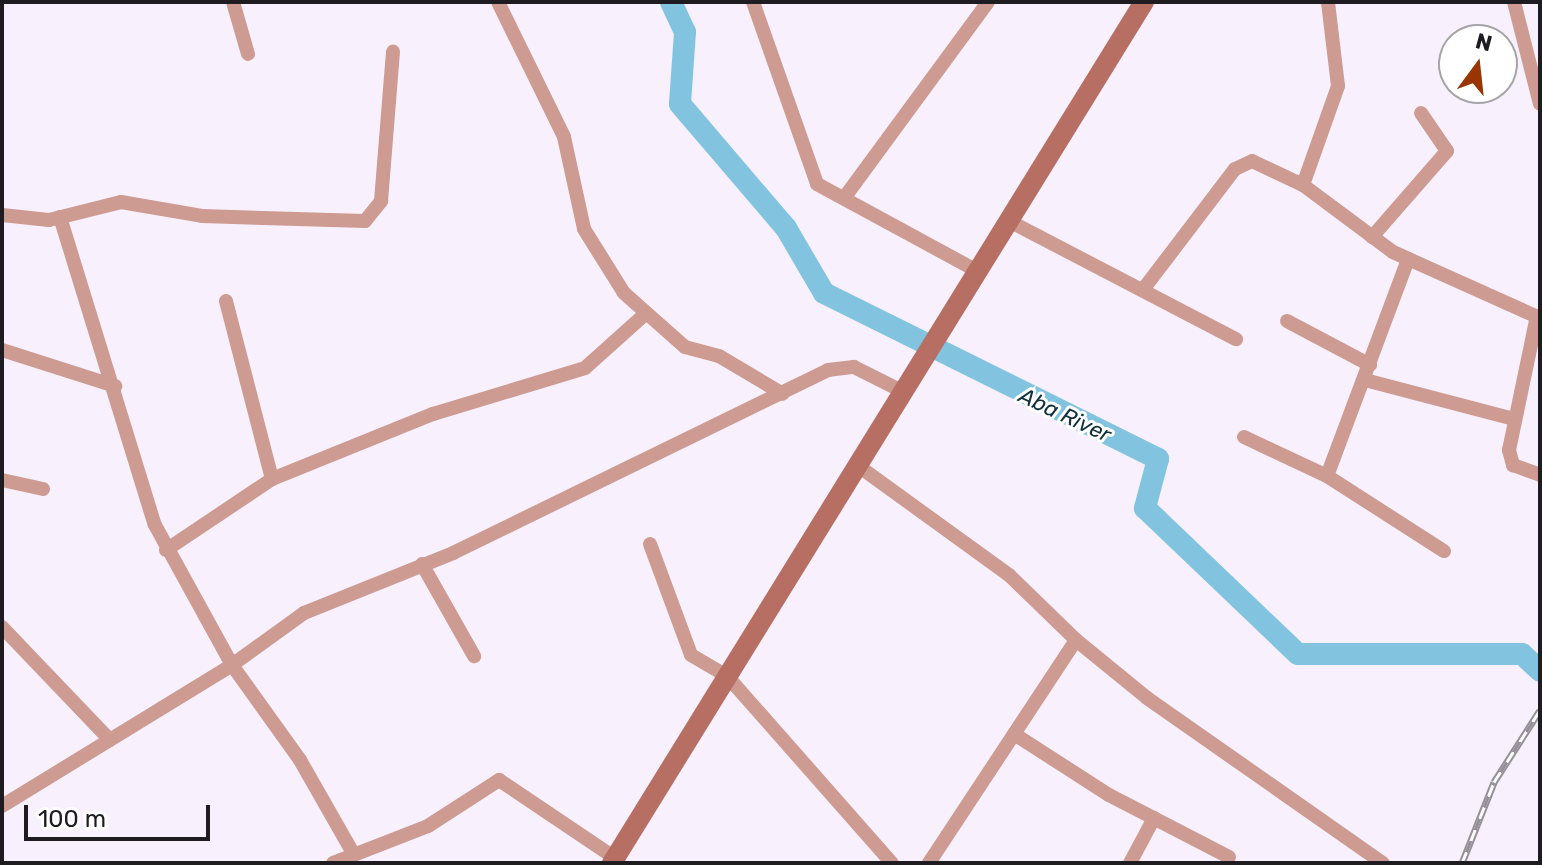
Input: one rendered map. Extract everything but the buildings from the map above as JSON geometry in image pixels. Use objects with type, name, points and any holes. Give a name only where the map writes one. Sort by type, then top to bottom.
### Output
[{"type":"street","points":[[233,2],[248,54]]},
{"type":"street","points":[[498,2],[564,137],[584,229],[644,315],[685,347],[719,356],[783,394]]},
{"type":"street","points":[[753,2],[808,169],[817,184],[847,194],[979,272]]},
{"type":"street","points":[[847,194],[988,2]]},
{"type":"street","points":[[333,863],[428,826],[499,780],[613,861],[1144,2]]},
{"type":"street","points":[[1303,185],[1338,86],[1328,2]]},
{"type":"street","points":[[1514,2],[1540,104]]},
{"type":"street","points":[[2,215],[30,222],[121,202],[202,216],[365,221],[381,201],[393,51]]},
{"type":"street","points":[[1372,237],[1447,151],[1421,113]]},
{"type":"street","points":[[1145,287],[1242,163],[1263,164],[1303,185],[1372,237],[1408,259],[1538,317],[1514,419],[1513,465],[1540,475]]},
{"type":"street","points":[[60,217],[166,550],[232,665],[300,760],[353,853]]},
{"type":"street","points":[[1009,221],[1145,287],[1236,339]]},
{"type":"street","points":[[1327,476],[1408,259]]},
{"type":"street","points":[[226,301],[272,479]]},
{"type":"street","points":[[166,550],[272,479],[433,414],[585,368],[644,315]]},
{"type":"street","points":[[1287,321],[1370,365]]},
{"type":"street","points":[[2,350],[115,386]]},
{"type":"street","points":[[2,806],[232,665],[304,613],[422,564],[841,366],[902,391]]},
{"type":"street","points":[[1365,380],[1514,419]]},
{"type":"street","points":[[1244,437],[1327,476],[1444,551]]},
{"type":"street","points":[[857,465],[1009,575],[1076,640],[1147,698],[1383,863]]},
{"type":"street","points":[[2,480],[43,489]]},
{"type":"street","points":[[650,544],[691,655],[727,676],[892,863]]},
{"type":"street","points":[[422,564],[474,656]]},
{"type":"street","points":[[2,627],[110,740]]},
{"type":"street","points":[[929,863],[1076,640]]},
{"type":"street","points":[[1014,734],[1154,818],[1229,857]]},
{"type":"street","points":[[1130,863],[1154,818]]},
{"type":"waterway","name":"Aba River","points":[[671,2],[685,32],[680,104],[786,228],[824,293],[1158,459],[1145,508],[1298,654],[1522,654],[1540,671]]},
{"type":"railway","points":[[1462,863],[1494,782],[1540,710]]}]
